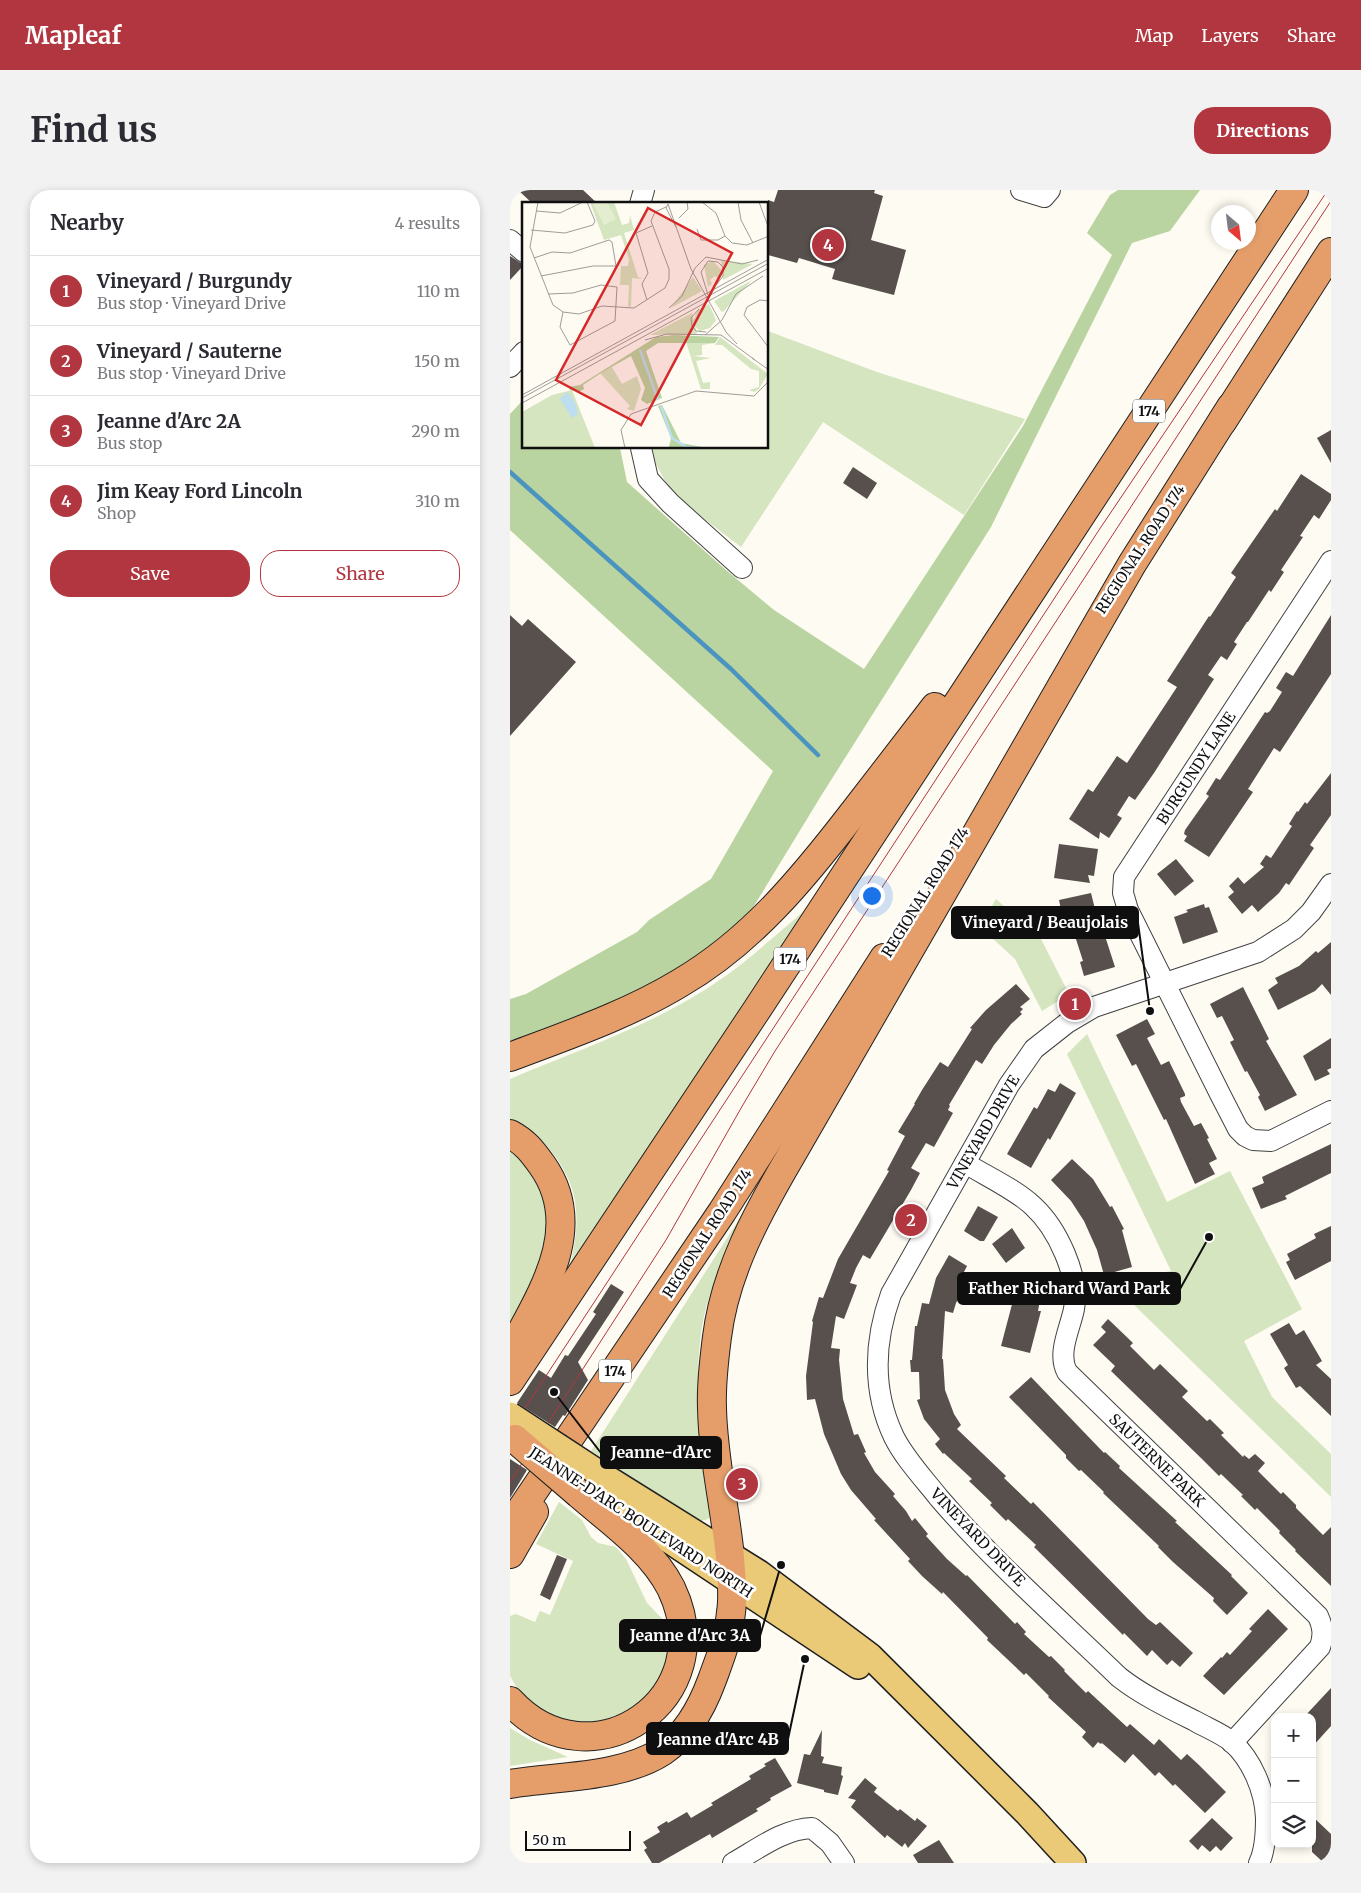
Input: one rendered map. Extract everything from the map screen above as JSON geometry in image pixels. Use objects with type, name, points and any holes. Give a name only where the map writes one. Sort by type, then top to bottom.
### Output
[{"type":"highway","name":"174","points":[[510,1381],[758,1008],[1294,190]]},
{"type":"highway","name":"REGIONAL ROAD 174","points":[[510,1526],[673,1285],[869,983],[1118,583],[1331,252]]},
{"type":"highway","points":[[510,1784],[618,1769],[644,1760],[657,1754],[677,1739],[690,1725],[699,1710],[720,1656],[732,1612],[730,1555],[712,1408],[713,1376],[720,1316],[743,1244],[788,1158],[1132,564],[1232,407]]},
{"type":"highway","points":[[510,1056],[596,1024],[637,1006],[681,983],[746,935],[810,870],[1067,535]]},
{"type":"highway","points":[[510,1134],[523,1141],[549,1175],[559,1200],[561,1224],[558,1249],[550,1273],[510,1353]]},
{"type":"highway","points":[[510,1554],[673,1285]]},
{"type":"highway","points":[[510,1701],[523,1714],[538,1724],[562,1734],[586,1737],[608,1734],[628,1726],[646,1716],[661,1702],[670,1688],[677,1674],[683,1653],[684,1631],[670,1588],[657,1566],[586,1483],[515,1429]]},
{"type":"main road","name":"JEANNE-D'ARC BOULEVARD NORTH","points":[[586,1483],[730,1555],[759,1573],[870,1656],[1046,1833],[1073,1863]]},
{"type":"main road","name":"JEANNE-D'ARC BOULEVARD NORTH","points":[[586,1483],[816,1638],[939,1724]]},
{"type":"main road","name":"JEANNE-D'ARC BOULEVARD NORTH","points":[[1046,1833],[1065,1845],[1086,1863]]},
{"type":"street","points":[[1021,190],[1044,197],[1050,190]]},
{"type":"street","points":[[510,240],[522,250]]},
{"type":"street","points":[[510,367],[522,354]]},
{"type":"street","points":[[641,449],[648,479],[670,503],[742,568]]},
{"type":"street","name":"BURGUNDY LANE","points":[[1331,561],[1124,877],[1123,893],[1124,902],[1238,1129],[1252,1140],[1271,1141],[1331,1110]]},
{"type":"street","name":"VINEYARD DRIVE","points":[[1264,1861],[1266,1824],[1261,1791],[1244,1757],[1232,1742],[1136,1690],[1118,1677],[964,1527],[929,1485],[894,1438],[883,1406],[877,1376],[878,1339],[891,1294],[1012,1080],[1034,1049],[1067,1023],[1094,1008],[1244,958],[1282,938],[1311,912],[1331,884]]},
{"type":"street","name":"SAUTERNE PARK","points":[[965,1163],[1032,1205],[1047,1224],[1068,1262],[1075,1290],[1074,1307],[1062,1358],[1067,1372],[1318,1616],[1322,1624],[1324,1632],[1320,1647],[1232,1742]]},
{"type":"street","points":[[733,1863],[785,1834],[800,1828],[812,1828],[830,1843],[844,1863]]},
{"type":"green space","points":[[1118,190],[1200,190],[1170,231],[1132,243],[991,527],[821,796],[749,914],[670,977],[620,1001],[510,1045],[510,999],[526,994],[637,932],[649,920],[711,879],[773,771],[510,530],[510,414],[522,401],[522,449],[620,449],[627,482],[774,610],[864,669],[1023,426],[1112,255],[1087,233],[1110,195]]},
{"type":"green space","points":[[769,331],[877,372],[1025,419],[964,515],[823,422],[741,547],[673,495],[653,459],[653,449],[769,449]]},
{"type":"green space","points":[[996,899],[1041,939],[1069,994],[1042,1011],[1015,959],[980,927]]},
{"type":"green space","points":[[803,912],[570,1267],[577,1218],[572,1189],[558,1161],[547,1146],[530,1130],[510,1119],[510,1079],[622,1033],[676,1007],[727,975]]},
{"type":"green space","points":[[1087,1034],[1167,1202],[1230,1171],[1302,1309],[1244,1341],[1272,1397],[1331,1454],[1331,1497],[1128,1299],[1087,1304],[1079,1286],[1171,1271],[1067,1054]]},
{"type":"green space","points":[[510,1146],[543,1183],[555,1227],[510,1340]]},
{"type":"green space","points":[[754,1196],[719,1270],[704,1316],[698,1365],[700,1415],[712,1514],[708,1519],[701,1521],[591,1451]]},
{"type":"green space","points":[[559,1502],[582,1520],[591,1537],[598,1543],[616,1547],[626,1559],[647,1603],[673,1630],[664,1687],[610,1726],[557,1721],[521,1695],[510,1676],[510,1616],[516,1614],[535,1622],[540,1611],[550,1615],[573,1561],[536,1544]]},
{"type":"green space","points":[[510,1728],[530,1740],[568,1757],[510,1766]]},
{"type":"building","points":[[518,190],[583,190],[596,202],[531,202]]},
{"type":"building","points":[[778,190],[875,190],[874,193],[883,196],[871,240],[906,250],[894,295],[832,279],[835,269],[799,258],[797,263],[769,255],[768,200],[774,202]]},
{"type":"building","points":[[510,256],[522,264],[522,267],[510,280]]},
{"type":"building","points":[[1331,430],[1331,463],[1317,438]]},
{"type":"building","points":[[853,467],[877,483],[867,499],[843,483]]},
{"type":"building","points":[[1301,474],[1331,494],[1331,500],[1319,519],[1314,515],[1300,536],[1303,537],[1281,570],[1284,572],[1271,592],[1269,590],[1234,642],[1237,644],[1227,660],[1221,656],[1208,675],[1214,679],[1154,773],[1135,800],[1129,796],[1117,815],[1122,818],[1109,838],[1100,832],[1099,839],[1069,819],[1088,789],[1093,792],[1117,756],[1127,763],[1177,687],[1167,681],[1236,577],[1231,573],[1275,509],[1277,511]]},
{"type":"building","points":[[510,615],[522,626],[528,619],[576,662],[510,736]]},
{"type":"building","points":[[1331,615],[1331,674],[1280,752],[1274,748],[1248,789],[1253,792],[1209,857],[1184,841],[1187,836],[1184,834],[1185,830],[1209,796],[1206,794],[1216,778],[1220,780],[1265,712],[1270,711],[1282,692],[1276,688],[1286,672],[1293,676]]},
{"type":"building","points":[[1331,773],[1331,815],[1310,845],[1314,848],[1289,885],[1286,883],[1279,893],[1258,912],[1252,905],[1242,914],[1228,897],[1234,892],[1229,886],[1238,877],[1244,884],[1264,867],[1260,864],[1266,855],[1271,858],[1292,826],[1289,824],[1297,811],[1305,802],[1307,804]]},
{"type":"building","points":[[1059,844],[1098,849],[1094,876],[1088,875],[1090,883],[1054,878]]},
{"type":"building","points":[[1176,859],[1194,881],[1175,896],[1157,874]]},
{"type":"building","points":[[1091,893],[1102,937],[1105,936],[1115,967],[1084,976],[1080,962],[1083,961],[1074,933],[1066,934],[1059,900]]},
{"type":"building","points":[[1204,904],[1205,908],[1209,907],[1218,932],[1183,944],[1174,917],[1188,912],[1186,910]]},
{"type":"building","points":[[1331,942],[1331,995],[1322,984],[1315,991],[1278,1010],[1268,990],[1278,983],[1275,978],[1299,966],[1316,951],[1318,953]]},
{"type":"building","points":[[1016,984],[1030,999],[1020,1007],[1023,1009],[1020,1012],[1022,1014],[994,1045],[982,1064],[976,1060],[949,1105],[948,1110],[953,1113],[934,1147],[926,1143],[911,1168],[920,1173],[870,1259],[863,1255],[856,1268],[850,1283],[857,1285],[844,1319],[836,1316],[831,1348],[840,1349],[839,1360],[843,1399],[854,1435],[858,1434],[866,1452],[864,1453],[875,1472],[895,1494],[893,1496],[912,1521],[915,1518],[928,1534],[926,1536],[947,1559],[967,1575],[1015,1624],[1017,1622],[1026,1632],[1024,1634],[1049,1657],[1051,1656],[1086,1693],[1088,1691],[1127,1727],[1130,1724],[1154,1745],[1159,1739],[1181,1760],[1187,1754],[1199,1765],[1226,1792],[1205,1813],[1175,1784],[1173,1786],[1159,1772],[1155,1776],[1133,1754],[1125,1763],[1102,1743],[1098,1742],[1093,1748],[1082,1737],[1086,1732],[1048,1697],[1026,1673],[1024,1675],[987,1640],[988,1638],[943,1592],[942,1594],[922,1576],[908,1561],[910,1559],[874,1520],[876,1519],[851,1490],[841,1474],[824,1434],[815,1399],[807,1400],[806,1376],[812,1321],[819,1297],[823,1298],[838,1259],[889,1171],[887,1170],[905,1136],[898,1132],[940,1062],[948,1067],[972,1029],[970,1028],[986,1010]]},
{"type":"building","points":[[1243,987],[1269,1039],[1266,1041],[1297,1095],[1265,1111],[1258,1097],[1260,1095],[1247,1071],[1245,1072],[1230,1042],[1234,1040],[1222,1016],[1217,1018],[1210,1004]]},
{"type":"building","points":[[1147,1019],[1155,1034],[1147,1038],[1161,1065],[1169,1061],[1185,1094],[1185,1096],[1180,1098],[1181,1102],[1194,1126],[1201,1123],[1217,1159],[1209,1163],[1215,1174],[1195,1184],[1166,1119],[1164,1120],[1136,1064],[1132,1066],[1116,1035]]},
{"type":"building","points":[[1331,1038],[1331,1068],[1327,1070],[1330,1074],[1315,1081],[1303,1056]]},
{"type":"building","points":[[1060,1083],[1076,1093],[1050,1140],[1048,1138],[1031,1168],[1007,1154],[1034,1107],[1037,1109],[1048,1089],[1055,1092]]},
{"type":"building","points":[[1331,1144],[1331,1173],[1285,1196],[1287,1199],[1261,1209],[1252,1188],[1264,1183],[1262,1177]]},
{"type":"building","points":[[1072,1159],[1093,1179],[1110,1207],[1112,1206],[1124,1229],[1122,1230],[1132,1267],[1104,1275],[1097,1250],[1084,1221],[1071,1201],[1051,1180]]},
{"type":"building","points":[[978,1206],[998,1217],[984,1241],[980,1241],[964,1231]]},
{"type":"building","points":[[1331,1226],[1331,1261],[1295,1280],[1286,1262],[1290,1260],[1287,1254],[1316,1238],[1314,1234]]},
{"type":"building","points":[[1012,1228],[1025,1248],[1006,1263],[992,1244]]},
{"type":"building","points":[[949,1255],[967,1266],[964,1272],[971,1276],[956,1303],[953,1313],[945,1311],[942,1359],[945,1390],[954,1414],[961,1425],[957,1429],[1006,1476],[1004,1478],[1031,1504],[1033,1502],[1148,1619],[1156,1625],[1160,1622],[1193,1653],[1180,1667],[1172,1660],[1167,1665],[1152,1650],[1147,1656],[1124,1633],[1123,1635],[1034,1547],[1036,1545],[1008,1519],[1006,1521],[990,1505],[992,1503],[969,1481],[972,1479],[943,1454],[935,1444],[940,1439],[924,1419],[917,1400],[920,1399],[919,1372],[911,1372],[910,1360],[912,1360],[915,1326],[917,1326],[922,1303],[929,1304],[936,1278]]},
{"type":"building","points":[[611,1284],[624,1292],[578,1362],[588,1380],[565,1416],[563,1415],[555,1427],[517,1403],[539,1370],[551,1378],[565,1355],[568,1356],[596,1314],[593,1312]]},
{"type":"building","points":[[1029,1285],[1042,1288],[1038,1311],[1041,1311],[1030,1353],[1001,1346],[1015,1293],[1022,1297]]},
{"type":"building","points":[[1108,1319],[1133,1343],[1130,1346],[1154,1370],[1160,1364],[1188,1391],[1182,1397],[1207,1421],[1210,1419],[1224,1433],[1221,1435],[1243,1457],[1244,1455],[1249,1459],[1255,1454],[1265,1463],[1258,1471],[1281,1494],[1283,1492],[1323,1535],[1331,1527],[1331,1586],[1295,1551],[1279,1533],[1280,1531],[1257,1508],[1255,1510],[1241,1496],[1243,1495],[1221,1474],[1219,1476],[1111,1371],[1115,1366],[1093,1345],[1106,1332],[1101,1327]]},
{"type":"building","points":[[1289,1323],[1296,1335],[1304,1330],[1322,1361],[1316,1365],[1331,1379],[1331,1416],[1300,1386],[1296,1388],[1284,1368],[1288,1365],[1270,1334]]},
{"type":"building","points":[[1031,1377],[1104,1453],[1120,1466],[1119,1468],[1177,1521],[1175,1522],[1232,1575],[1248,1593],[1227,1615],[1213,1601],[1214,1598],[1173,1562],[1104,1492],[1066,1458],[1066,1455],[1009,1397]]},
{"type":"building","points":[[510,1459],[527,1470],[510,1498]]},
{"type":"building","points":[[557,1555],[567,1559],[550,1600],[540,1595]]},
{"type":"building","points":[[1268,1609],[1288,1629],[1224,1695],[1203,1676],[1227,1652],[1230,1655],[1252,1631],[1249,1629]]},
{"type":"building","points":[[1331,1688],[1331,1726],[1316,1743],[1316,1713],[1308,1713]]},
{"type":"building","points":[[822,1730],[821,1756],[824,1757],[822,1763],[842,1767],[841,1775],[843,1776],[838,1795],[797,1783],[804,1754],[810,1755]]},
{"type":"building","points":[[775,1758],[792,1786],[770,1798],[771,1800],[756,1809],[758,1811],[712,1838],[710,1834],[659,1863],[652,1863],[644,1850],[647,1848],[643,1842],[660,1832],[657,1827],[687,1812],[691,1818],[713,1805],[711,1803],[751,1779],[749,1776]]},
{"type":"building","points":[[865,1778],[877,1788],[874,1792],[898,1811],[900,1809],[915,1821],[917,1818],[927,1826],[908,1848],[905,1843],[902,1847],[887,1835],[885,1838],[851,1807],[856,1800],[848,1798]]},
{"type":"building","points":[[1212,1818],[1233,1838],[1221,1851],[1216,1846],[1210,1852],[1202,1845],[1198,1850],[1189,1841]]},
{"type":"building","points":[[1316,1820],[1331,1834],[1331,1863],[1324,1863],[1312,1852],[1312,1848],[1316,1848]]},
{"type":"building","points":[[939,1840],[954,1863],[918,1863],[913,1855]]},
{"type":"waterway","points":[[510,472],[731,669],[818,755]]},
{"type":"tram line","points":[[510,1431],[1099,530],[1328,190]]},
{"type":"tram line","points":[[510,1482],[666,1240],[775,1051],[1331,201]]},
{"type":"place","name":"Jim Keay Ford Lincoln","points":[[828,245]]},
{"type":"place","name":"Vineyard / Burgundy","points":[[1075,1004]]},
{"type":"place","name":"Vineyard / Beaujolais","points":[[1150,1011]]},
{"type":"place","name":"Vineyard / Sauterne","points":[[911,1220]]},
{"type":"place","name":"Father Richard Ward Park","points":[[1209,1237]]},
{"type":"place","name":"Jeanne-d'Arc","points":[[554,1392]]},
{"type":"place","name":"Jeanne d'Arc 2A","points":[[742,1484]]},
{"type":"place","name":"Jeanne d'Arc 3A","points":[[781,1565]]},
{"type":"place","name":"Jeanne d'Arc 4B","points":[[805,1659]]}]
